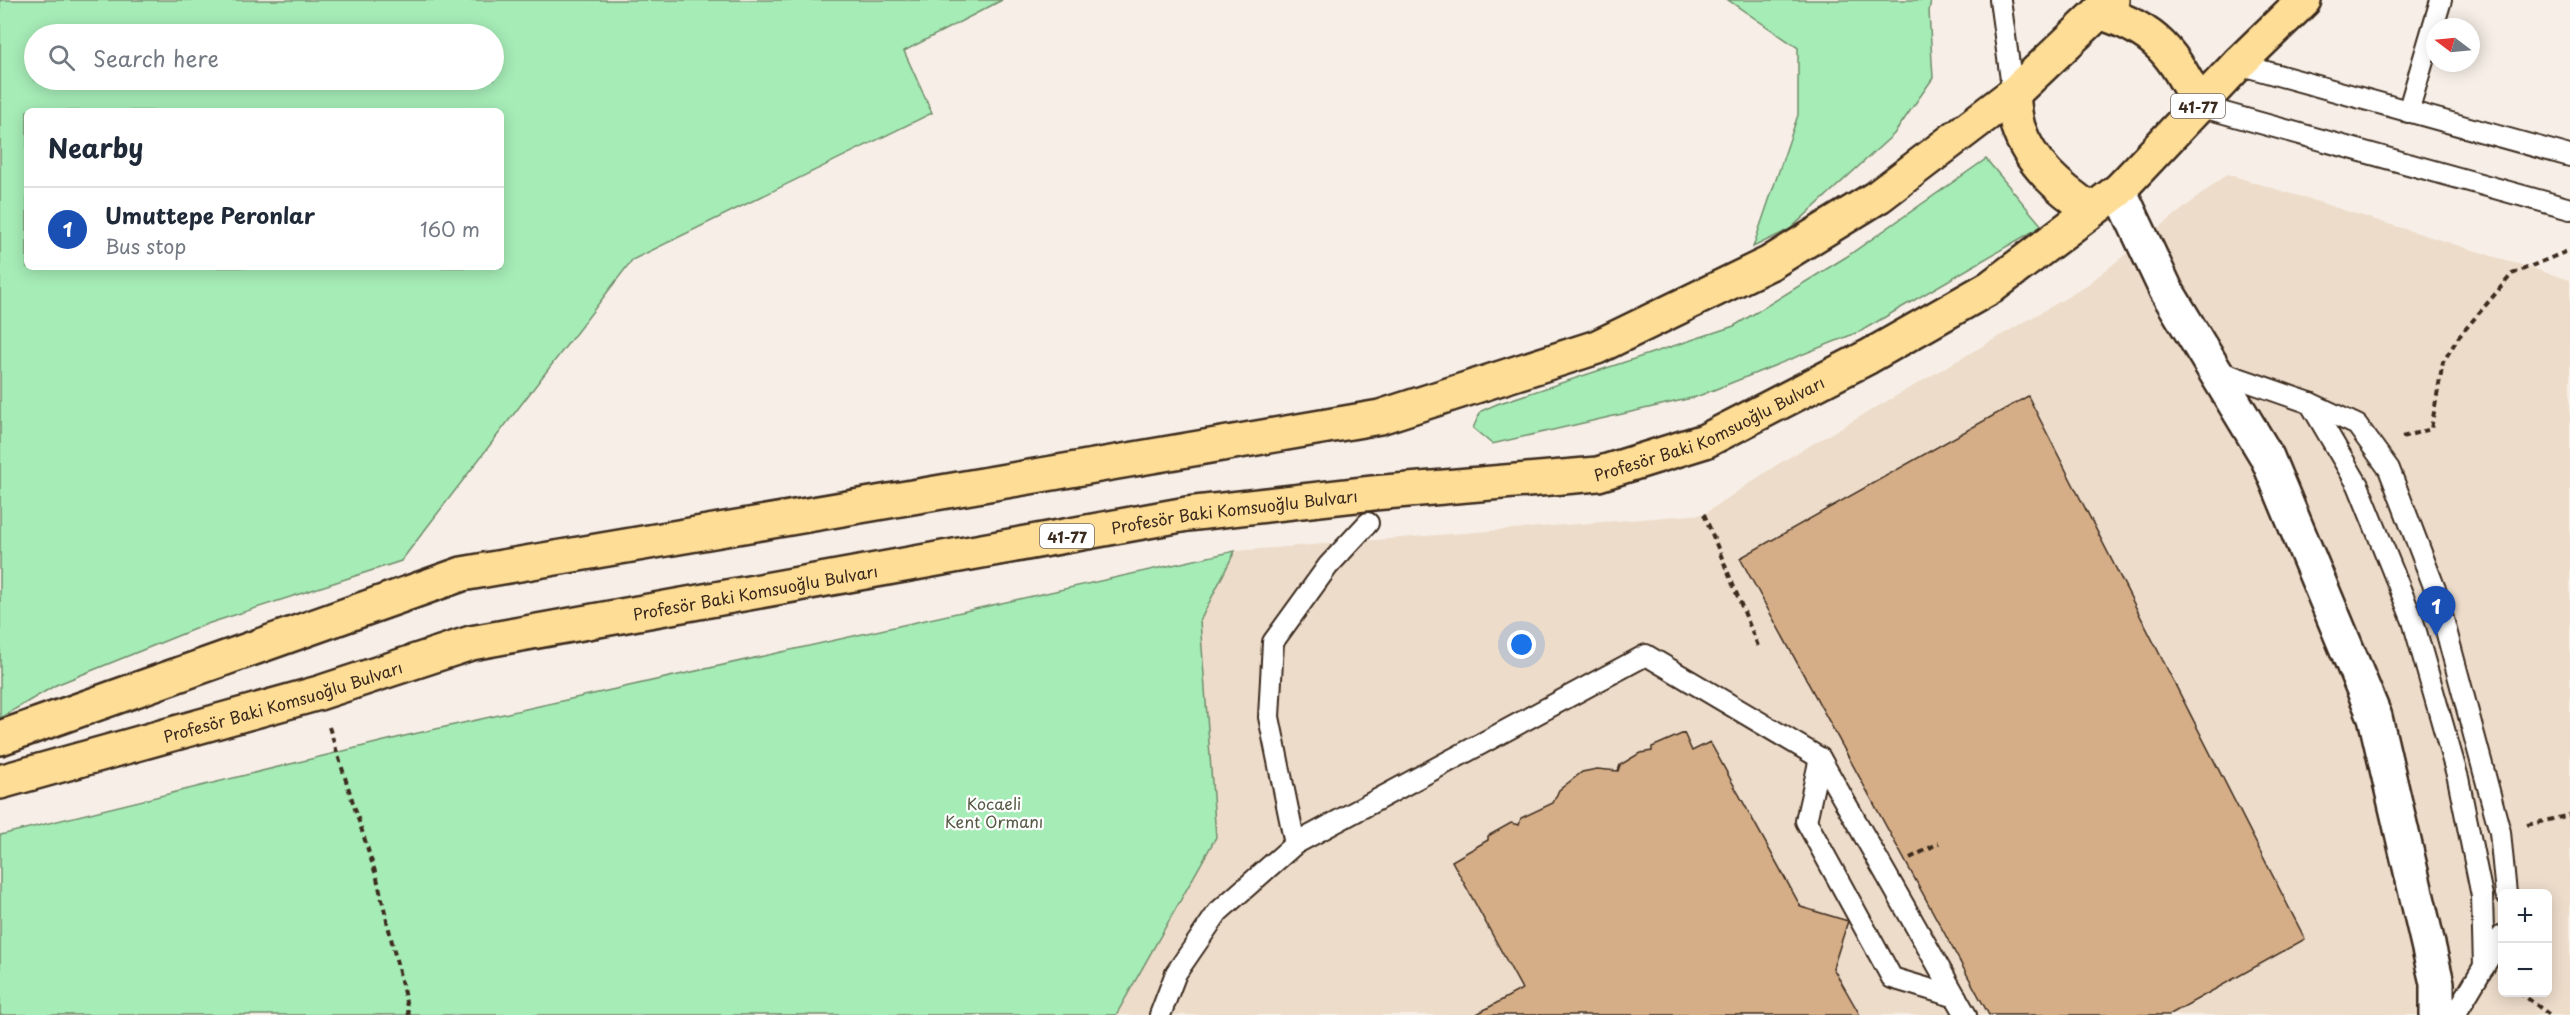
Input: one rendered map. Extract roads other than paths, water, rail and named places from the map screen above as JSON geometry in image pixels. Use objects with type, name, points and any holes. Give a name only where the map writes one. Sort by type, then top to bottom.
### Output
[{"type":"highway","name":"Profesör Baki Komsuoğlu Bulvarı","points":[[0,782],[319,693],[471,644],[1187,514],[1372,493],[1598,474],[1705,441],[1868,357],[1990,287],[2119,190],[2238,64],[2304,0]]},
{"type":"highway","points":[[0,738],[462,574],[1380,417],[1598,347],[1770,263],[1879,196],[2013,94],[2105,6],[2151,36],[2169,53],[2199,106]]},
{"type":"highway","points":[[2013,94],[2018,127],[2035,160],[2061,190],[2091,210]]},
{"type":"main road","points":[[2119,190],[2166,290],[2267,457],[2375,717],[2437,983],[2437,1015]]},
{"type":"lane","points":[[2000,0],[2013,94]]},
{"type":"lane","points":[[2408,112],[2441,0]]},
{"type":"lane","points":[[2238,64],[2570,156]]},
{"type":"lane","points":[[2199,106],[2570,209]]},
{"type":"lane","points":[[2214,370],[2310,403],[2357,425],[2389,469],[2435,589],[2500,832],[2506,889]]},
{"type":"lane","points":[[2310,403],[2358,485],[2413,621],[2460,789],[2482,896],[2484,967]]},
{"type":"lane","points":[[1295,844],[1269,717],[1273,642],[1328,566],[1368,523]]},
{"type":"lane","points":[[1160,1015],[1176,973],[1218,912],[1295,844],[1646,655],[1820,758],[1966,1015]]},
{"type":"lane","points":[[1820,758],[1806,821],[1892,978],[1956,997]]},
{"type":"lane","points":[[2455,1015],[2498,943]]},
{"type":"place","name":"Umuttepe Peronlar","points":[[2436,636]]},
{"type":"park label","name":"Kocaeli Kent Ormanı","points":[[994,812]]}]
